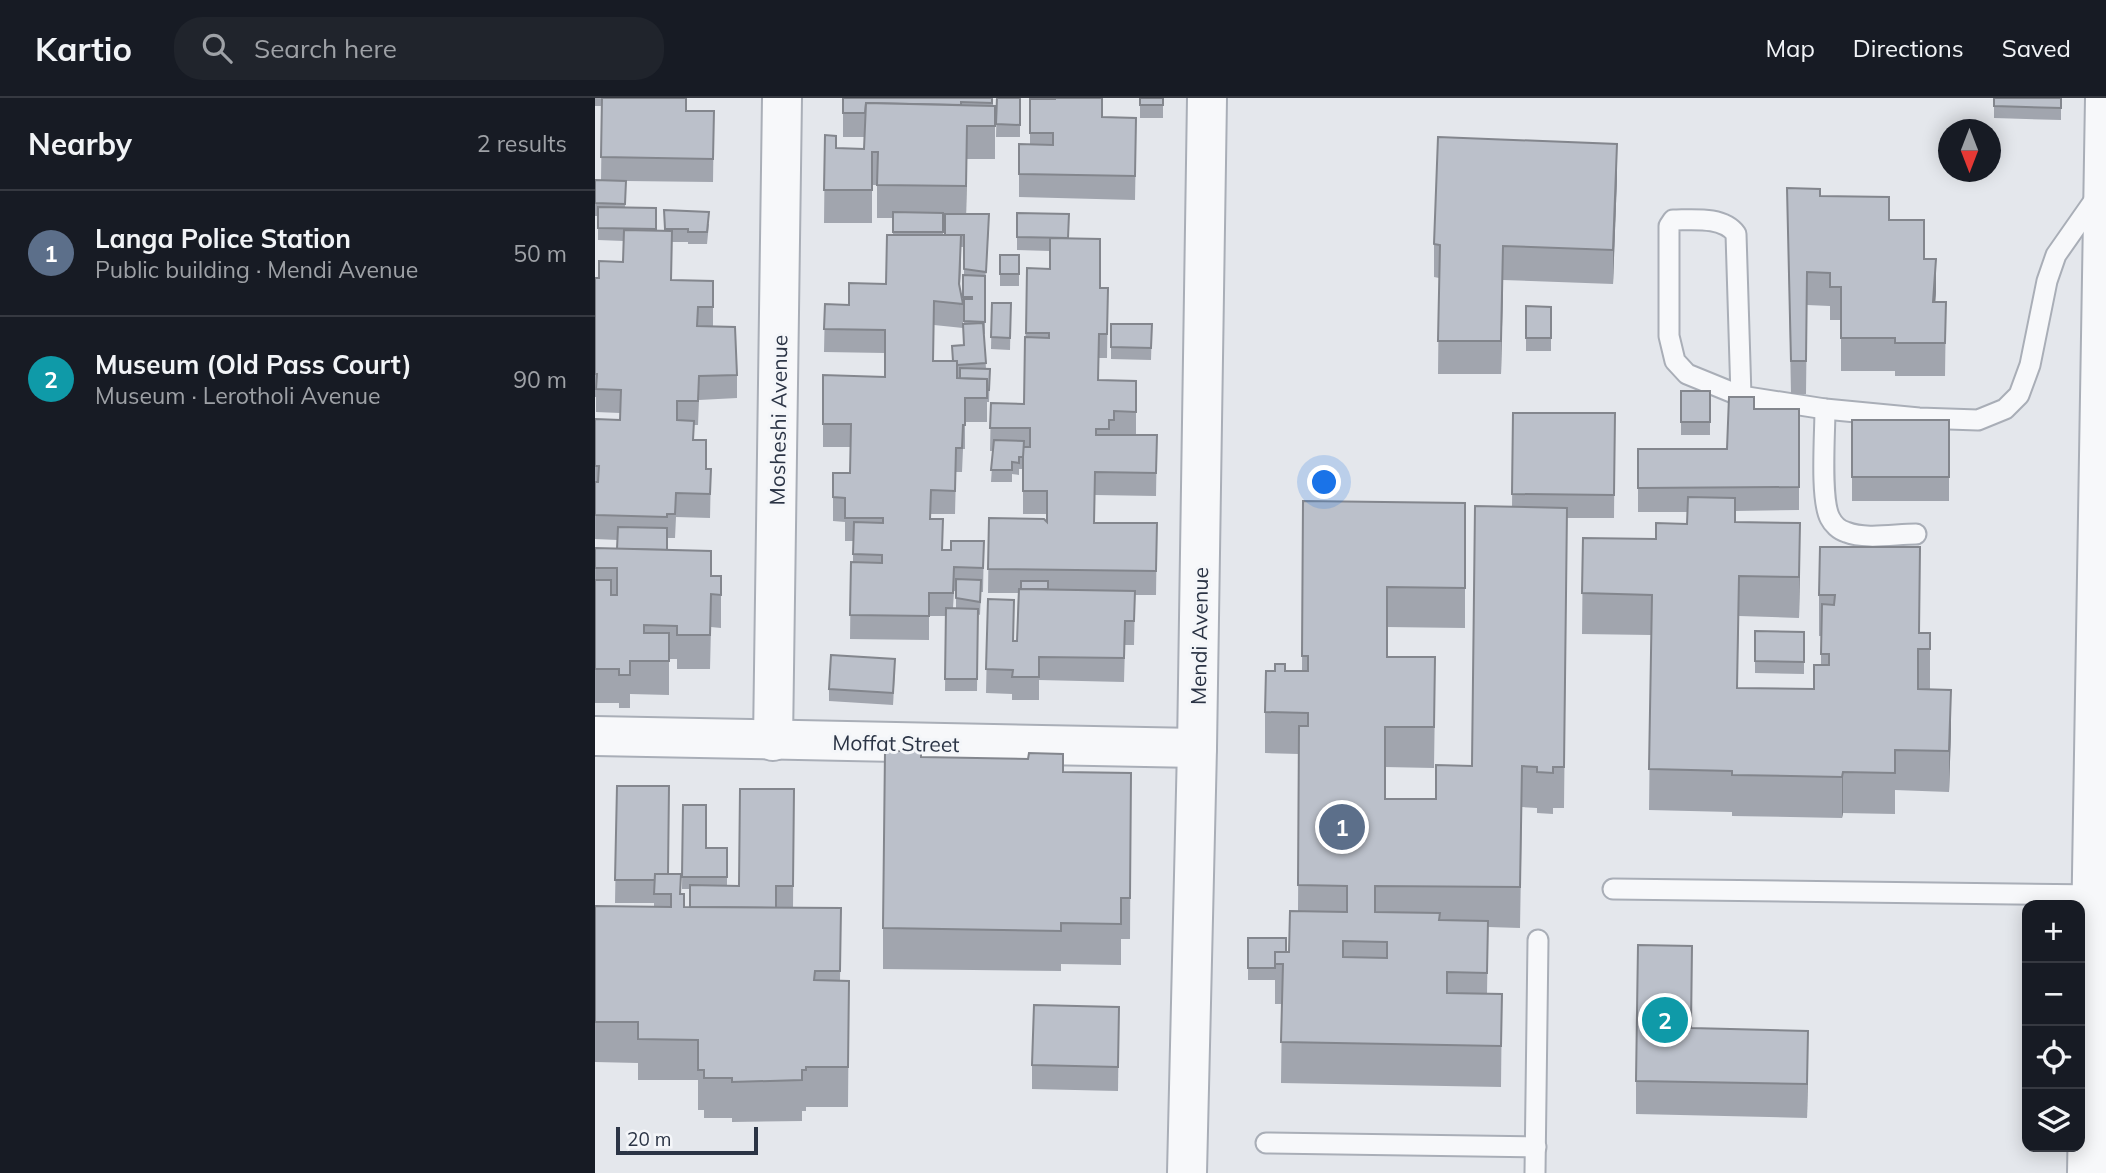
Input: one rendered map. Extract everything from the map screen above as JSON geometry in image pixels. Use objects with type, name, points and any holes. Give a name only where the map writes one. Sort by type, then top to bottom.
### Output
[{"type":"street","name":"Mosheshi Avenue","points":[[773,741],[782,98]]},
{"type":"street","name":"Mendi Avenue","points":[[1187,1173],[1207,98]]},
{"type":"street","points":[[2087,1173],[2099,895],[2102,190],[2105,98]]},
{"type":"street","name":"Moffat Street","points":[[595,736],[1197,748]]},
{"type":"lane","points":[[1741,396],[1736,234],[1723,223],[1673,220],[1669,226],[1669,336],[1675,361],[1687,374],[1741,396],[1825,409],[1919,418],[1978,419],[2005,409],[2019,395],[2030,365],[2047,281],[2056,255],[2102,190]]},
{"type":"lane","points":[[1825,409],[1826,497],[1829,516],[1836,526],[1844,532],[1859,535],[1916,534]]},
{"type":"lane","points":[[1613,889],[2099,895]]},
{"type":"lane","points":[[1535,1173],[1538,940]]},
{"type":"lane","points":[[1266,1143],[1536,1147]]},
{"type":"building","points":[[602,98],[686,98],[686,111],[714,111],[713,159],[601,157]]},
{"type":"building","points":[[843,98],[992,98],[992,103],[866,103],[865,113],[843,113]]},
{"type":"building","points":[[997,98],[1020,98],[1020,125],[996,124]]},
{"type":"building","points":[[1102,98],[1102,117],[1136,118],[1135,176],[1019,174],[1019,144],[1053,145],[1053,133],[1030,133],[1030,99]]},
{"type":"building","points":[[1140,98],[1163,98],[1163,105],[1140,105]]},
{"type":"building","points":[[1994,98],[2061,98],[2061,108],[1994,106]]},
{"type":"building","points":[[866,103],[995,106],[995,126],[967,126],[966,186],[877,185],[878,152],[872,152],[872,190],[824,190],[825,135],[836,136],[836,148],[864,149]]},
{"type":"building","points":[[1438,137],[1617,144],[1613,250],[1503,246],[1501,341],[1438,341],[1440,245],[1434,244]]},
{"type":"building","points":[[595,180],[626,181],[625,204],[595,203]]},
{"type":"building","points":[[1787,188],[1820,189],[1820,196],[1889,197],[1889,220],[1924,220],[1924,259],[1936,259],[1933,302],[1946,302],[1945,343],[1895,343],[1895,338],[1841,338],[1841,287],[1830,287],[1830,273],[1807,272],[1806,361],[1791,361]]},
{"type":"building","points":[[598,207],[656,208],[656,229],[598,228]]},
{"type":"building","points":[[664,210],[709,212],[707,232],[665,229]]},
{"type":"building","points":[[893,212],[943,213],[943,232],[893,232]]},
{"type":"building","points":[[1017,213],[1069,214],[1068,238],[1017,237]]},
{"type":"building","points":[[945,214],[989,214],[986,272],[964,269],[964,235],[945,235]]},
{"type":"building","points":[[624,230],[672,231],[671,280],[713,281],[713,307],[698,307],[697,326],[735,327],[737,375],[699,376],[698,401],[677,401],[677,420],[694,421],[693,440],[706,440],[706,469],[711,469],[710,494],[676,493],[675,514],[667,514],[667,517],[595,515],[595,482],[598,482],[599,466],[595,466],[595,419],[620,420],[621,390],[596,389],[595,278],[599,278],[599,261],[623,262]]},
{"type":"building","points":[[887,235],[961,235],[959,284],[963,304],[934,301],[933,361],[957,361],[957,378],[987,379],[987,398],[965,398],[962,448],[956,448],[955,491],[931,490],[930,519],[943,519],[942,550],[951,550],[951,541],[984,541],[983,568],[954,567],[953,593],[929,593],[929,616],[850,615],[851,562],[882,563],[882,555],[853,554],[854,522],[883,523],[883,518],[845,518],[845,498],[833,497],[833,473],[850,473],[851,424],[823,424],[823,375],[885,377],[885,330],[824,329],[825,304],[849,305],[849,283],[886,284]]},
{"type":"building","points":[[1050,238],[1100,239],[1100,288],[1108,288],[1107,334],[1099,334],[1098,380],[1136,381],[1136,412],[1114,411],[1114,420],[1109,420],[1109,429],[1096,429],[1096,435],[1157,435],[1156,473],[1095,472],[1094,523],[1157,523],[1156,571],[988,569],[989,518],[1044,519],[1047,522],[1047,491],[1023,491],[1023,447],[1030,447],[1030,428],[990,428],[991,403],[1024,404],[1025,337],[1049,338],[1049,333],[1026,333],[1027,268],[1050,269]]},
{"type":"building","points":[[1000,255],[1019,255],[1019,274],[1000,274]]},
{"type":"building","points":[[963,275],[985,276],[985,322],[964,321],[964,299],[972,297],[963,297]]},
{"type":"building","points":[[992,303],[1011,303],[1010,338],[991,337]]},
{"type":"building","points":[[1526,306],[1551,307],[1551,338],[1526,338]]},
{"type":"building","points":[[983,323],[986,363],[957,365],[957,361],[953,361],[952,346],[964,345],[963,324]]},
{"type":"building","points":[[1111,324],[1152,324],[1151,348],[1111,347]]},
{"type":"building","points":[[960,368],[990,369],[989,390],[987,379],[960,378]]},
{"type":"building","points":[[1681,391],[1710,391],[1710,422],[1681,422]]},
{"type":"building","points":[[1729,397],[1754,397],[1754,409],[1799,409],[1799,487],[1638,488],[1638,449],[1727,449]]},
{"type":"building","points":[[1513,413],[1615,413],[1614,495],[1512,494]]},
{"type":"building","points":[[1852,420],[1949,420],[1949,477],[1852,477]]},
{"type":"building","points":[[994,440],[1024,441],[1023,457],[1019,457],[1019,463],[1012,462],[1012,470],[991,470]]},
{"type":"building","points":[[1688,497],[1735,498],[1735,522],[1800,523],[1799,577],[1739,576],[1737,688],[1814,689],[1814,665],[1829,665],[1829,654],[1821,654],[1822,604],[1834,605],[1835,595],[1819,595],[1820,547],[1920,547],[1919,633],[1930,633],[1930,649],[1918,649],[1918,689],[1951,690],[1949,751],[1895,750],[1895,773],[1843,772],[1842,777],[1732,775],[1732,771],[1649,769],[1652,595],[1582,593],[1583,538],[1656,539],[1656,523],[1687,524]]},
{"type":"building","points":[[1303,501],[1465,503],[1465,588],[1387,587],[1387,657],[1435,657],[1434,727],[1385,727],[1385,799],[1436,799],[1436,765],[1472,766],[1475,506],[1567,508],[1564,767],[1553,767],[1553,773],[1537,772],[1537,767],[1522,766],[1520,887],[1375,886],[1375,912],[1440,913],[1439,920],[1488,921],[1487,973],[1447,972],[1447,993],[1502,994],[1501,1046],[1281,1042],[1283,964],[1275,964],[1275,952],[1289,952],[1290,911],[1347,912],[1347,886],[1298,885],[1299,726],[1308,726],[1308,713],[1265,712],[1266,671],[1275,671],[1275,664],[1285,664],[1285,671],[1308,671],[1308,656],[1302,656]],"holes":[[[1343,941],[1387,942],[1387,958],[1343,957]]]},
{"type":"building","points":[[618,527],[667,528],[667,550],[617,549]]},
{"type":"building","points":[[595,548],[711,551],[711,576],[721,576],[721,595],[711,594],[710,635],[677,635],[677,626],[644,625],[644,633],[669,633],[669,661],[630,661],[630,675],[619,675],[619,669],[595,669],[595,580],[611,580],[611,595],[617,595],[617,568],[595,568]]},
{"type":"building","points":[[956,579],[981,580],[980,602],[956,598]]},
{"type":"building","points":[[1021,581],[1048,581],[1048,589],[1021,589]]},
{"type":"building","points":[[1019,589],[1135,591],[1134,621],[1125,621],[1124,658],[1039,657],[1039,677],[1012,677],[1013,670],[986,669],[988,599],[1014,600],[1013,641],[1017,641]]},
{"type":"building","points":[[946,608],[978,609],[977,679],[945,679]]},
{"type":"building","points":[[1755,631],[1804,632],[1804,662],[1755,661]]},
{"type":"building","points":[[831,655],[895,659],[893,693],[829,689]]},
{"type":"building","points":[[885,751],[921,751],[921,757],[1028,759],[1029,753],[1063,754],[1063,772],[1131,773],[1130,898],[1121,898],[1121,924],[1061,923],[1061,931],[883,928]]},
{"type":"building","points":[[617,786],[669,786],[668,874],[655,874],[655,880],[615,880]]},
{"type":"building","points":[[740,789],[794,789],[793,886],[776,886],[776,908],[690,907],[690,885],[739,886]]},
{"type":"building","points":[[683,805],[706,805],[706,848],[727,848],[727,877],[682,877]]},
{"type":"building","points":[[655,874],[681,874],[680,894],[684,894],[684,907],[841,908],[840,971],[815,971],[814,980],[849,981],[848,1067],[806,1067],[806,1070],[802,1070],[802,1080],[732,1082],[732,1078],[704,1078],[704,1070],[698,1070],[698,1040],[638,1039],[638,1022],[595,1022],[595,906],[671,907],[671,894],[654,894]]},
{"type":"building","points":[[1248,938],[1286,938],[1286,952],[1275,952],[1275,968],[1248,968]]},
{"type":"building","points":[[1638,945],[1692,946],[1691,1028],[1808,1031],[1807,1084],[1636,1081]]},
{"type":"building","points":[[1034,1005],[1119,1007],[1118,1067],[1032,1065]]},
{"type":"place","name":"Langa Police Station","points":[[1342,827]]},
{"type":"place","name":"Museum (Old Pass Court)","points":[[1665,1020]]}]
